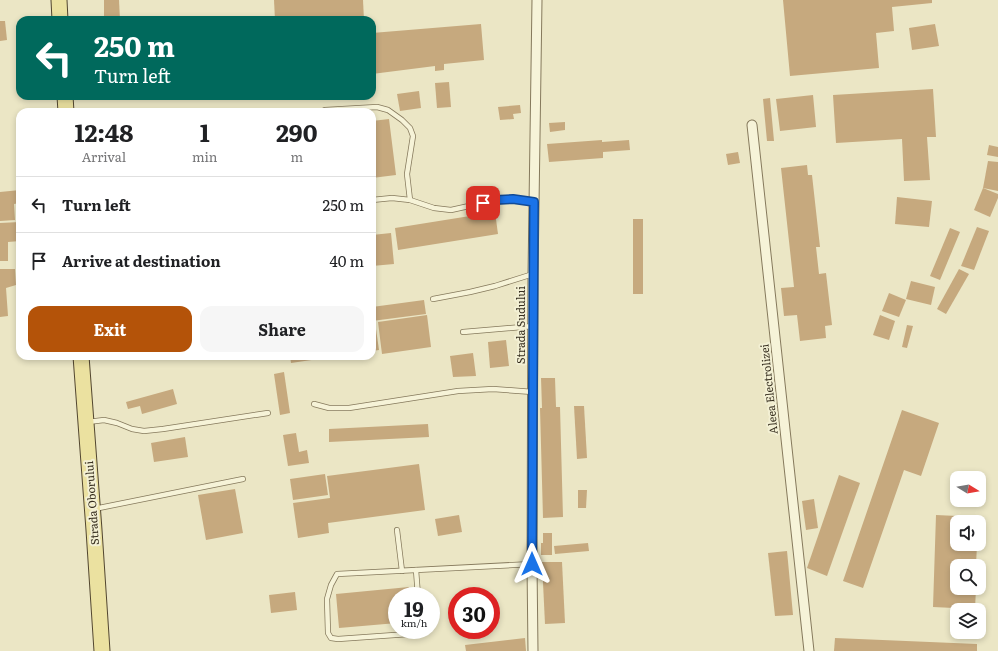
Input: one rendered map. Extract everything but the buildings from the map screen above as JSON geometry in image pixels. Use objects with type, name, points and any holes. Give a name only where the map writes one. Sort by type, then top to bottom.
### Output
[{"type":"main road","points":[[59,0],[60,16]]},
{"type":"main road","name":"Strada Oborului","points":[[81,360],[102,651]]},
{"type":"street","name":"Strada Sudului","points":[[533,651],[533,274],[537,0]]},
{"type":"street","name":"Aleea Electrolizei","points":[[752,125],[808,651]]},
{"type":"lane","points":[[351,108],[377,106],[388,110],[410,128],[414,136],[406,174],[410,200]]},
{"type":"lane","points":[[376,200],[392,198],[410,200],[434,208],[451,210],[496,200],[513,199],[534,202]]},
{"type":"lane","points":[[433,298],[495,286],[533,274]]},
{"type":"lane","points":[[463,332],[533,326]]},
{"type":"lane","points":[[314,404],[329,408],[349,408],[458,391],[494,389],[533,392]]},
{"type":"lane","points":[[86,422],[104,420],[144,431],[268,413]]},
{"type":"lane","points":[[93,509],[243,479]]},
{"type":"lane","points":[[398,530],[402,571]]},
{"type":"lane","points":[[388,635],[338,639],[331,638],[328,633],[327,599],[331,585],[337,574],[532,564]]},
{"type":"lane","points":[[416,570],[417,587]]},
{"type":"route","points":[[483,203],[496,200],[513,199],[534,202],[532,564]]}]
